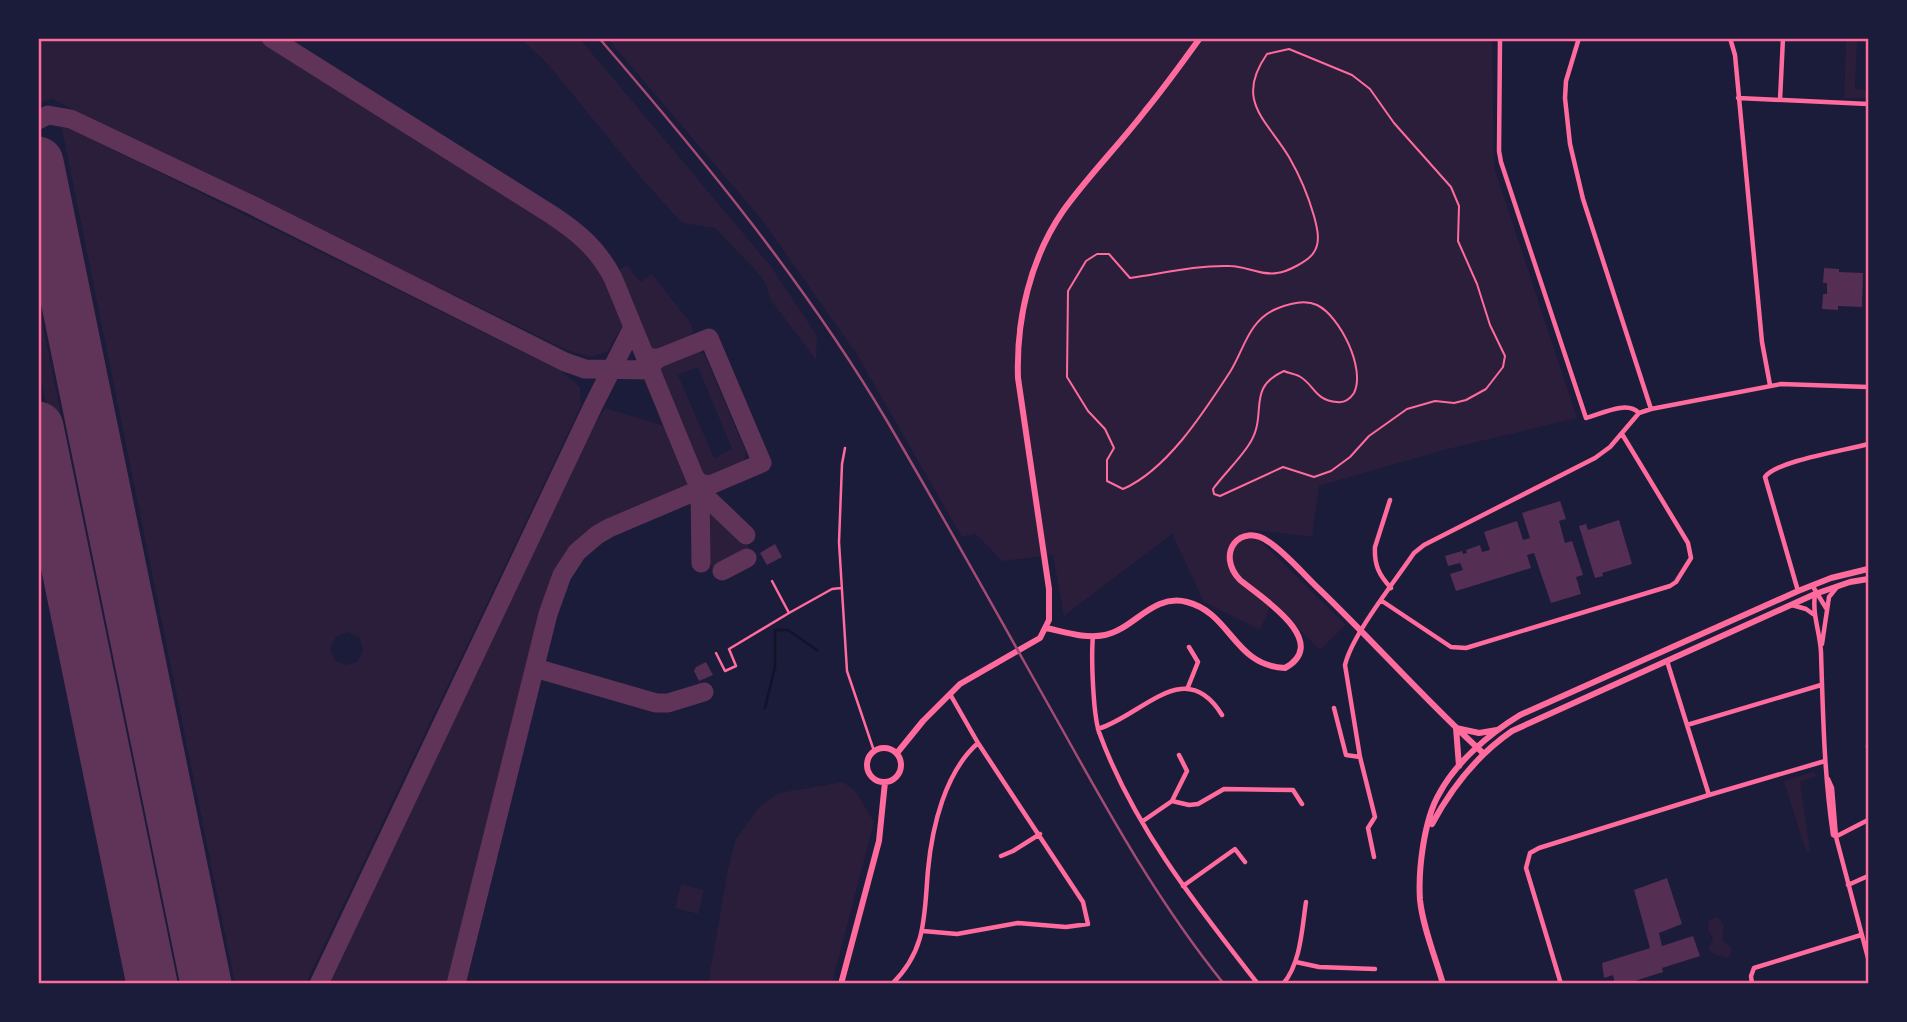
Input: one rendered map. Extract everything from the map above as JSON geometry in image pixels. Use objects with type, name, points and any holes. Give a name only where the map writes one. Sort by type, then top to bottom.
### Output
[{"type":"street","points":[[897,753],[950,693],[968,679],[1040,638],[1046,628],[1050,614],[1049,589],[1018,378],[1019,338],[1026,297],[1043,246],[1063,212],[1146,111],[1200,38]]},
{"type":"street","points":[[1500,38],[1501,162],[1586,418],[1625,407],[1635,408],[1639,413]]},
{"type":"street","points":[[1579,38],[1566,81],[1570,144],[1590,223],[1651,409]]},
{"type":"street","points":[[1730,38],[1735,55],[1762,342],[1770,386]]},
{"type":"street","points":[[1780,100],[1783,38]]},
{"type":"street","points":[[1738,98],[1868,104]]},
{"type":"street","points":[[1374,857],[1368,828],[1375,817],[1360,757],[1346,665],[1361,631],[1414,553],[1424,545],[1595,458],[1622,434],[1639,413],[1781,384],[1868,387]]},
{"type":"street","points":[[1382,601],[1451,647],[1474,647],[1670,586],[1681,574],[1692,552],[1622,434]]},
{"type":"street","points":[[1798,591],[1765,477],[1771,469],[1868,444]]},
{"type":"street","points":[[1390,500],[1375,554],[1380,577],[1391,588]]},
{"type":"street","points":[[1046,628],[1093,636],[1114,632],[1162,603],[1185,601],[1214,616],[1251,657],[1263,665],[1285,668],[1293,664],[1298,657],[1300,649],[1297,629],[1232,572],[1229,551],[1233,542],[1241,537],[1261,537],[1334,603],[1480,751]]},
{"type":"street","points":[[1426,835],[1445,801],[1480,751],[1499,729],[1520,715],[1812,585],[1868,569]]},
{"type":"street","points":[[1443,984],[1420,901],[1421,858],[1437,797],[1459,766],[1512,731],[1815,594],[1839,585],[1868,579]]},
{"type":"street","points":[[1812,585],[1826,609]]},
{"type":"street","points":[[1839,585],[1829,597],[1821,649],[1825,761],[1832,788],[1836,837],[1868,958]]},
{"type":"street","points":[[1815,594],[1813,615],[1821,649]]},
{"type":"street","points":[[1791,605],[1806,609],[1813,615]]},
{"type":"street","points":[[1093,636],[1093,677],[1098,729],[1143,821],[1184,886],[1258,984]]},
{"type":"street","points":[[1188,687],[1198,662],[1189,647]]},
{"type":"street","points":[[1668,661],[1709,795]]},
{"type":"street","points":[[1687,726],[1821,685]]},
{"type":"street","points":[[1098,729],[1170,691],[1188,687],[1204,692],[1213,700],[1222,715]]},
{"type":"street","points":[[923,931],[957,934],[1018,923],[1066,927],[1088,924],[1083,902],[978,743],[950,693]]},
{"type":"street","points":[[1334,708],[1346,755],[1360,757]]},
{"type":"street","points":[[1457,728],[1479,733],[1499,729]]},
{"type":"street","points":[[1457,728],[1459,766]]},
{"type":"street","points":[[892,984],[914,957],[923,931],[928,866],[946,790],[967,753],[978,743]]},
{"type":"street","points":[[889,748],[897,753],[901,769],[895,778],[885,782],[874,778],[868,769],[869,758],[874,751],[889,748]]},
{"type":"street","points":[[1143,821],[1172,801],[1186,771],[1179,755]]},
{"type":"street","points":[[1561,984],[1526,868],[1530,853],[1825,761]]},
{"type":"street","points":[[841,984],[879,841],[885,782]]},
{"type":"street","points":[[1172,801],[1198,804],[1224,789],[1293,790],[1302,804]]},
{"type":"street","points":[[1836,837],[1868,820]]},
{"type":"street","points":[[1001,856],[1040,834]]},
{"type":"street","points":[[1184,886],[1235,849],[1245,862]]},
{"type":"street","points":[[1848,885],[1868,876]]},
{"type":"street","points":[[1283,984],[1290,976],[1296,961],[1306,902]]},
{"type":"street","points":[[1752,984],[1751,972],[1754,968],[1861,935]]},
{"type":"street","points":[[1296,961],[1319,967],[1375,969]]},
{"type":"lane","points":[[845,448],[839,542],[847,671],[874,751]]},
{"type":"lane","points":[[772,581],[789,613]]},
{"type":"lane","points":[[716,653],[725,671],[736,666],[729,649],[832,589],[842,588]]},
{"type":"lane","points":[[38,979],[41,984]]},
{"type":"path","points":[[1289,49],[1352,75],[1370,89],[1394,123],[1451,187],[1459,206],[1458,240],[1505,356],[1503,367],[1486,389],[1466,400],[1454,403],[1435,401],[1407,409],[1369,436],[1350,457],[1331,471],[1314,477],[1283,467],[1220,496],[1214,494],[1213,489],[1250,444],[1259,418],[1260,389],[1271,377],[1283,371],[1300,376],[1312,391],[1325,401],[1342,403],[1356,390],[1355,364],[1350,344],[1327,312],[1316,304],[1302,302],[1274,310],[1260,320],[1248,334],[1231,370],[1181,442],[1138,482],[1123,489],[1107,481],[1107,460],[1114,448],[1104,429],[1088,411],[1067,377],[1068,291],[1086,261],[1097,254],[1109,254],[1130,278],[1193,266],[1235,266],[1258,273],[1278,273],[1299,264],[1314,253],[1318,237],[1304,186],[1288,155],[1261,120],[1252,96],[1259,66],[1267,54],[1289,49]]},
{"type":"shaded area","points":[[39,38],[259,39],[579,242],[600,270],[624,323],[607,352],[590,357],[569,351],[52,99],[39,103]]},
{"type":"shaded area","points":[[521,39],[580,39],[769,264],[817,336],[816,360],[770,299],[760,275],[715,228],[682,223],[546,62]]},
{"type":"shaded area","points":[[608,39],[1492,39],[1494,167],[1577,418],[1444,450],[1319,486],[1312,537],[1248,529],[1346,625],[1320,650],[1272,602],[1260,630],[1204,602],[1172,534],[1064,616],[1053,555],[1002,561],[976,534],[962,537],[856,353],[762,220]]},
{"type":"shaded area","points":[[1846,39],[1857,39],[1855,89],[1868,90],[1868,98],[1844,98]]},
{"type":"shaded area","points":[[61,124],[560,370],[580,387],[581,406],[306,983],[235,983]],"holes":[[[347,632],[359,637],[363,649],[358,661],[346,665],[334,660],[330,648],[336,637]]]},
{"type":"shaded area","points":[[627,265],[640,282],[652,274],[689,321],[693,329],[691,337],[658,351],[649,350],[618,279],[620,269]]},
{"type":"shaded area","points":[[39,306],[176,983],[164,983],[39,369]]},
{"type":"shaded area","points":[[692,349],[704,354],[746,452],[744,463],[711,479],[700,474],[658,373],[662,362]],"holes":[[[698,367],[732,449],[714,458],[678,375]]]},
{"type":"shaded area","points":[[605,408],[668,427],[688,472],[688,487],[589,532],[566,555],[551,582],[450,983],[330,983],[581,447]]},
{"type":"shaded area","points":[[709,504],[741,533],[748,546],[748,553],[722,569],[714,569],[707,562]]},
{"type":"shaded area","points":[[1813,772],[1817,776],[1800,782],[1810,850],[1806,852],[1784,781]]},
{"type":"shaded area","points":[[843,782],[856,792],[874,822],[832,983],[708,983],[728,869],[736,839],[760,806],[779,793]]},
{"type":"shaded area","points":[[681,884],[704,890],[698,914],[675,908]]},
{"type":"shaded area","points":[[1718,917],[1724,925],[1722,939],[1732,949],[1727,958],[1708,949],[1713,938],[1708,931],[1709,920]]},
{"type":"building","points":[[1824,268],[1863,273],[1862,307],[1838,306],[1838,310],[1822,309],[1823,294],[1827,294],[1827,283],[1823,283]]},
{"type":"building","points":[[1560,501],[1566,519],[1559,521],[1565,543],[1572,541],[1583,575],[1576,577],[1581,594],[1551,603],[1534,553],[1527,555],[1531,568],[1456,591],[1450,574],[1463,570],[1460,563],[1448,566],[1445,556],[1462,551],[1463,554],[1467,553],[1466,550],[1480,545],[1482,552],[1490,550],[1484,532],[1517,521],[1523,540],[1530,538],[1522,513]]},
{"type":"building","points":[[1619,520],[1632,564],[1602,573],[1603,576],[1595,578],[1579,526],[1586,524],[1588,530]]},
{"type":"building","points":[[775,544],[782,557],[767,565],[760,553]]},
{"type":"building","points":[[706,662],[713,675],[699,681],[694,671]]},
{"type":"building","points":[[1667,878],[1682,924],[1659,933],[1662,946],[1693,936],[1700,956],[1625,984],[1615,984],[1613,975],[1604,978],[1602,963],[1650,948],[1634,890]]},
{"type":"waterway","points":[[765,708],[775,667],[775,630],[788,630],[817,650]]},
{"type":"taxiway","points":[[271,38],[552,215],[587,242],[613,278],[695,478],[708,485]]},
{"type":"taxiway","points":[[38,120],[48,115],[71,119],[254,206],[565,362],[585,369],[651,370],[653,363],[659,358]]},
{"type":"taxiway","points":[[319,984],[633,327]]},
{"type":"taxiway","points":[[456,984],[548,614],[562,575],[577,552],[609,528],[762,463],[709,338],[659,358],[649,358],[645,354]]},
{"type":"taxiway","points":[[700,489],[701,563]]},
{"type":"taxiway","points":[[702,493],[746,535]]},
{"type":"taxiway","points":[[722,571],[747,558]]},
{"type":"taxiway","points":[[535,668],[656,703],[668,703],[704,692]]},
{"type":"runway","points":[[38,162],[206,984]]},
{"type":"runway","points":[[38,427],[152,984]]},
{"type":"railway","points":[[599,38],[715,176],[822,320],[887,421],[932,498],[1118,828],[1179,923],[1224,984]]}]
